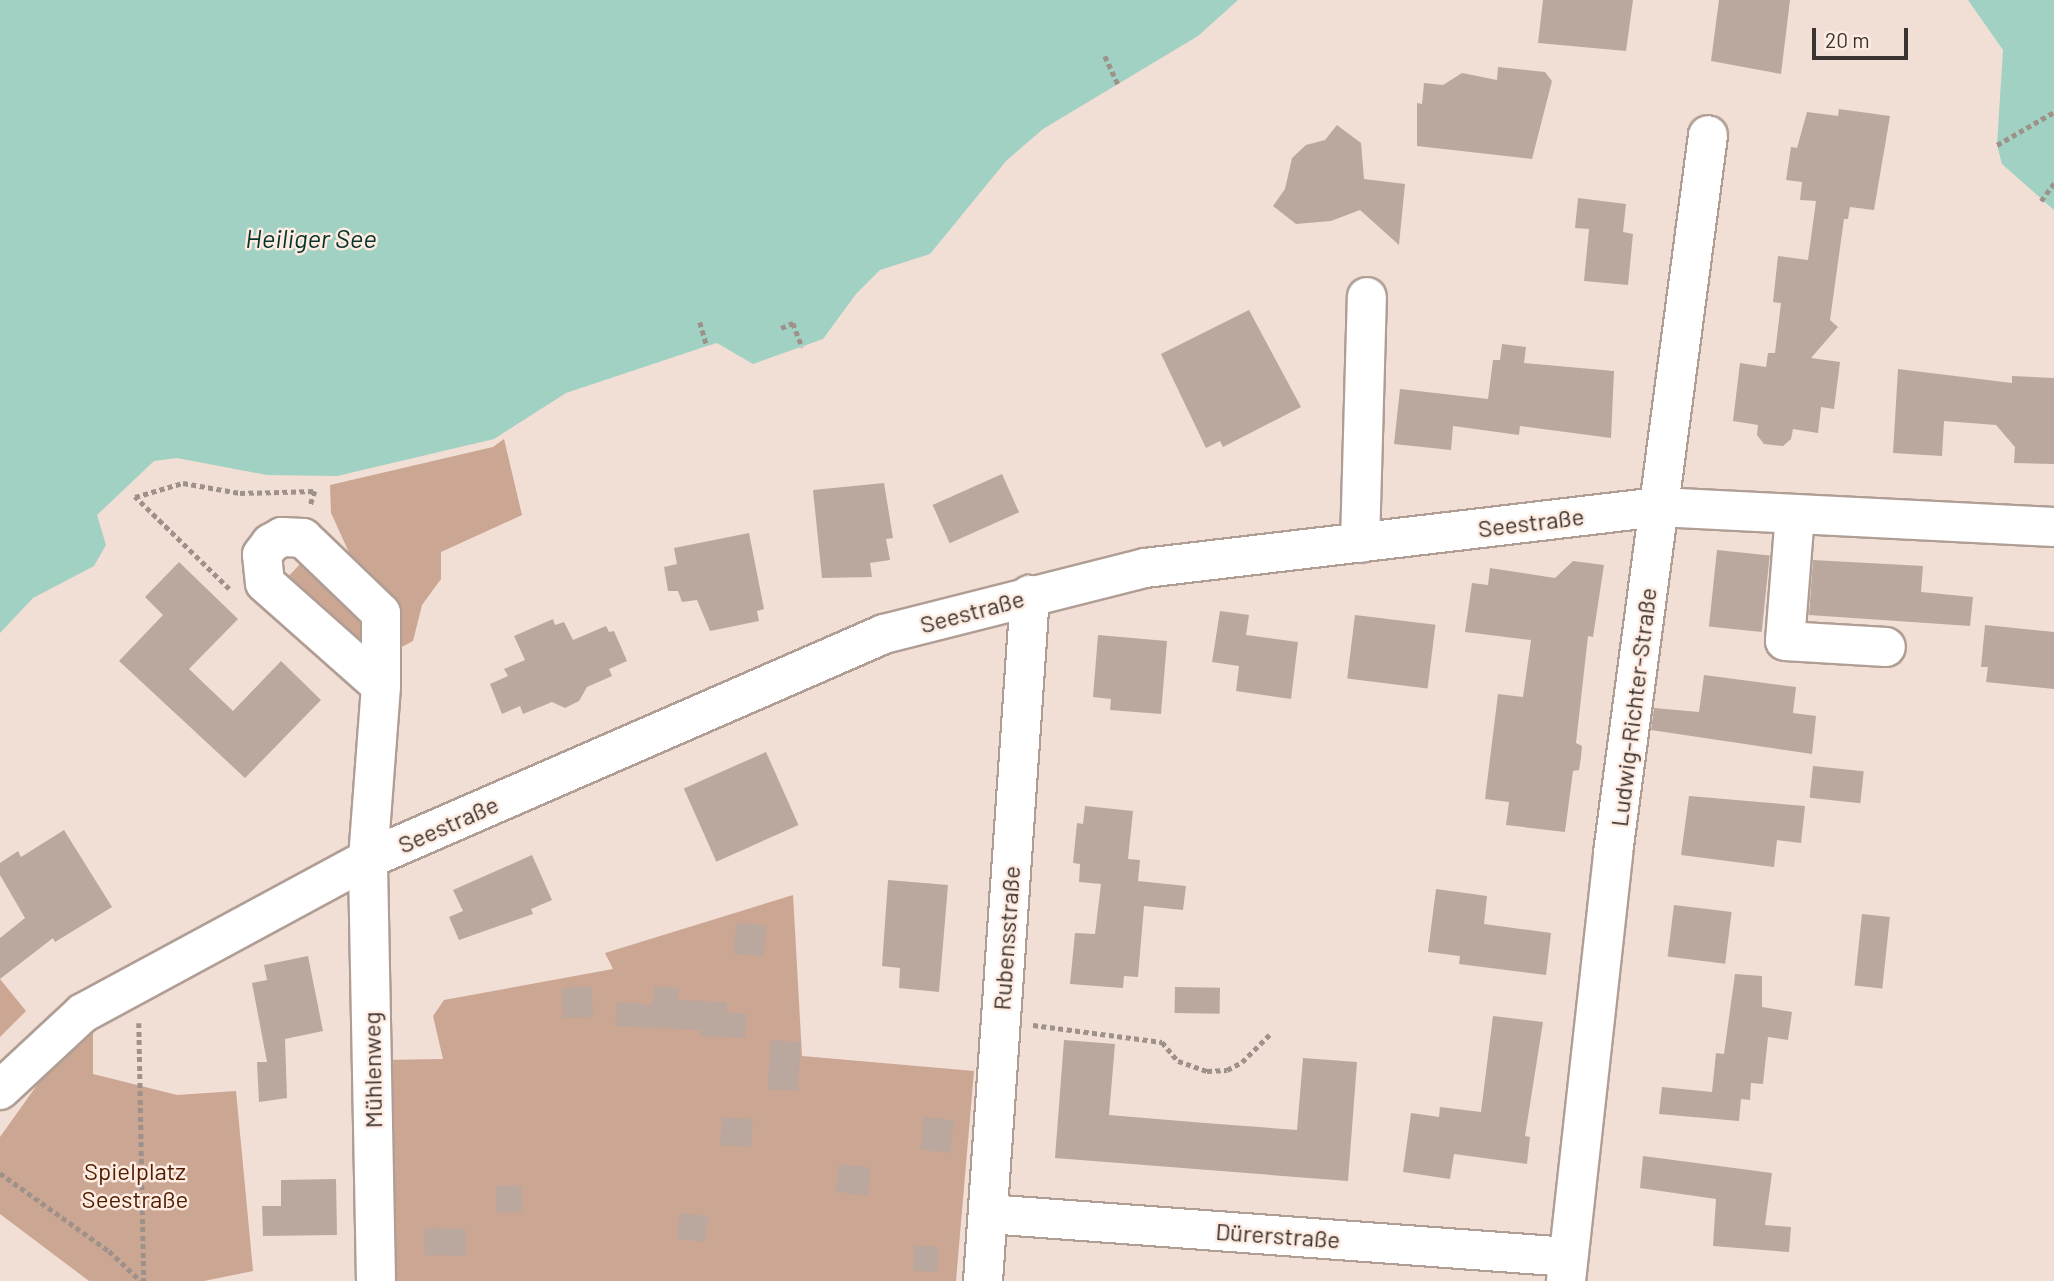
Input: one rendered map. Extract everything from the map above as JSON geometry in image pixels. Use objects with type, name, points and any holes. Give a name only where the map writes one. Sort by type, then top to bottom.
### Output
[{"type":"street","name":"Ludwig-Richter-Straße","points":[[1567,1269],[1613,853],[1708,135]]},
{"type":"street","points":[[1360,543],[1367,297]]},
{"type":"street","name":"Seestraße","points":[[0,1090],[83,1013],[138,980],[369,859],[884,634],[1144,568],[1658,507],[2054,527]]},
{"type":"street","points":[[1795,514],[1785,641],[1886,647]]},
{"type":"street","points":[[303,538],[282,537],[271,543],[262,555],[265,583],[381,687]]},
{"type":"street","name":"Mühlenweg","points":[[303,538],[381,613],[381,687],[369,859],[376,1281]]},
{"type":"street","name":"Rubensstraße","points":[[983,1281],[1030,595]]},
{"type":"street","name":"Dürerstraße","points":[[988,1214],[1567,1269]]},
{"type":"path","points":[[1105,56],[1119,86]]},
{"type":"path","points":[[1997,145],[2054,112]]},
{"type":"path","points":[[2040,201],[2054,183]]},
{"type":"path","points":[[700,322],[707,346]]},
{"type":"path","points":[[780,328],[793,323],[802,347]]},
{"type":"path","points":[[232,592],[135,497],[183,483],[240,493],[315,491],[303,538]]},
{"type":"path","points":[[138,980],[143,1281]]},
{"type":"path","points":[[1001,1021],[1163,1042],[1178,1061],[1207,1071],[1227,1070],[1242,1062],[1271,1033]]},
{"type":"path","points":[[0,1173],[109,1251],[143,1281]]},
{"type":"green space","points":[[504,439],[522,515],[441,552],[441,579],[422,605],[413,641],[394,651],[331,513],[330,485],[493,447]]},
{"type":"green space","points":[[300,564],[310,565],[367,616],[367,635],[358,641],[287,578]]},
{"type":"green space","points":[[793,895],[802,1056],[974,1071],[956,1281],[390,1281],[384,1060],[443,1059],[433,1016],[444,1000],[613,969],[605,953]]},
{"type":"green space","points":[[0,979],[26,1011],[0,1037]]},
{"type":"green space","name":"Spielplatz Seestraße","points":[[93,1031],[93,1074],[177,1095],[236,1091],[253,1271],[204,1281],[89,1281],[0,1214],[0,1137],[47,1071]]},
{"type":"water","name":"Heiliger See","points":[[0,0],[1238,0],[1198,36],[1043,129],[1006,161],[930,254],[880,270],[856,294],[823,339],[753,364],[717,343],[566,393],[494,439],[337,476],[267,475],[177,458],[154,461],[97,515],[106,545],[94,566],[33,598],[0,633]]},
{"type":"water","points":[[1968,0],[2054,0],[2054,210],[2002,164],[1997,145],[2003,50]]},
{"type":"building","points":[[1543,0],[1633,0],[1626,51],[1538,43]]},
{"type":"building","points":[[1719,0],[1790,0],[1781,74],[1711,61]]},
{"type":"building","points":[[1498,67],[1545,72],[1552,81],[1532,159],[1417,146],[1417,103],[1422,104],[1424,83],[1443,85],[1462,73],[1497,80]]},
{"type":"building","points":[[1839,109],[1890,116],[1874,210],[1850,207],[1848,219],[1844,219],[1830,320],[1838,327],[1811,358],[1840,362],[1834,409],[1821,407],[1818,433],[1793,429],[1791,439],[1783,446],[1764,444],[1757,435],[1758,425],[1733,421],[1740,363],[1766,367],[1768,353],[1775,353],[1781,303],[1773,302],[1778,256],[1808,260],[1816,201],[1800,200],[1802,182],[1786,180],[1791,147],[1797,148],[1807,112],[1838,116]]},
{"type":"building","points":[[1337,125],[1361,143],[1364,179],[1405,184],[1399,245],[1360,210],[1331,221],[1296,224],[1273,206],[1285,189],[1292,158],[1306,145],[1325,140]]},
{"type":"building","points":[[1578,198],[1626,204],[1623,232],[1633,234],[1628,285],[1584,281],[1589,229],[1575,228]]},
{"type":"building","points":[[1249,310],[1301,407],[1223,447],[1220,441],[1206,448],[1161,354]]},
{"type":"building","points":[[1502,344],[1526,347],[1524,363],[1614,371],[1611,438],[1520,426],[1519,435],[1453,426],[1451,450],[1394,444],[1400,389],[1488,399],[1493,360],[1500,360]]},
{"type":"building","points":[[1898,369],[2012,383],[2012,376],[2054,378],[2054,464],[2014,463],[2015,447],[1996,425],[1944,421],[1942,456],[1893,453]]},
{"type":"building","points":[[1002,474],[1019,512],[950,543],[933,505]]},
{"type":"building","points":[[884,483],[893,538],[886,539],[890,560],[870,563],[872,577],[822,578],[813,490]]},
{"type":"building","points":[[749,533],[764,609],[757,611],[759,621],[710,631],[697,600],[682,602],[678,591],[668,591],[664,567],[677,564],[674,548]]},
{"type":"building","points":[[1717,550],[1770,556],[1762,632],[1709,627]]},
{"type":"building","points":[[1813,560],[1923,566],[1921,592],[1973,597],[1970,626],[1809,615]]},
{"type":"building","points":[[1573,561],[1604,565],[1593,637],[1588,636],[1576,743],[1582,746],[1581,757],[1579,770],[1573,771],[1565,832],[1506,825],[1509,802],[1485,799],[1498,694],[1523,697],[1531,640],[1465,632],[1472,583],[1488,585],[1490,568],[1555,578]]},
{"type":"building","points":[[179,562],[238,619],[189,669],[233,711],[281,661],[321,700],[245,778],[119,661],[163,615],[145,597]]},
{"type":"building","points":[[1220,611],[1249,615],[1246,635],[1298,642],[1291,699],[1236,691],[1239,666],[1212,662]]},
{"type":"building","points":[[1355,615],[1435,625],[1428,688],[1347,679]]},
{"type":"building","points":[[553,619],[555,625],[564,622],[573,640],[606,626],[609,632],[614,631],[627,661],[609,669],[612,676],[587,687],[579,701],[565,708],[552,702],[523,714],[520,706],[502,714],[490,684],[508,676],[504,669],[525,660],[514,636]]},
{"type":"building","points":[[1985,625],[2054,632],[2054,689],[1986,682],[1988,667],[1981,667]]},
{"type":"building","points":[[1098,635],[1167,641],[1161,714],[1110,710],[1111,699],[1093,697]]},
{"type":"building","points":[[1704,675],[1796,687],[1793,713],[1816,716],[1812,754],[1651,730],[1654,708],[1699,712]]},
{"type":"building","points":[[766,752],[799,825],[716,862],[684,789]]},
{"type":"building","points":[[1813,766],[1864,771],[1860,803],[1810,798]]},
{"type":"building","points":[[1689,796],[1805,806],[1801,843],[1777,840],[1774,867],[1681,855]]},
{"type":"building","points":[[1085,806],[1133,811],[1128,859],[1140,860],[1138,881],[1186,886],[1183,910],[1144,906],[1138,977],[1124,976],[1123,988],[1070,984],[1075,933],[1095,934],[1101,884],[1079,882],[1080,864],[1073,863],[1077,823],[1083,824]]},
{"type":"building","points":[[64,830],[112,907],[55,942],[53,938],[0,979],[0,938],[25,918],[0,875],[0,863],[18,851],[21,857]]},
{"type":"building","points":[[532,855],[552,900],[531,909],[533,914],[459,940],[449,917],[463,911],[453,890]]},
{"type":"building","points":[[888,880],[948,885],[939,992],[899,988],[900,968],[882,966]]},
{"type":"building","points":[[1436,889],[1487,896],[1484,924],[1551,933],[1546,975],[1459,964],[1460,956],[1428,952]]},
{"type":"building","points":[[1674,905],[1732,912],[1725,964],[1668,957]]},
{"type":"building","points":[[1862,914],[1890,917],[1882,989],[1854,986]]},
{"type":"building","points":[[736,923],[766,925],[764,956],[734,954]]},
{"type":"building","points":[[308,956],[323,1031],[285,1039],[287,1098],[259,1102],[257,1062],[267,1062],[252,983],[267,980],[264,965]]},
{"type":"building","points":[[1735,974],[1762,976],[1762,1007],[1792,1012],[1788,1040],[1768,1037],[1763,1084],[1751,1083],[1750,1100],[1741,1099],[1739,1121],[1659,1114],[1662,1087],[1712,1092],[1716,1053],[1724,1054]]},
{"type":"building","points":[[592,987],[593,1017],[563,1018],[562,988]]},
{"type":"building","points":[[654,987],[679,988],[678,1000],[727,1002],[727,1012],[746,1014],[745,1038],[701,1036],[701,1030],[615,1026],[617,1002],[653,1005]]},
{"type":"building","points":[[1175,987],[1220,988],[1220,1014],[1175,1013]]},
{"type":"building","points":[[1493,1016],[1543,1022],[1525,1136],[1530,1137],[1527,1164],[1454,1154],[1450,1179],[1403,1172],[1411,1113],[1439,1117],[1440,1107],[1481,1112]]},
{"type":"building","points":[[771,1040],[801,1042],[798,1091],[768,1089]]},
{"type":"building","points":[[1064,1040],[1115,1044],[1109,1115],[1297,1130],[1303,1058],[1357,1062],[1348,1181],[1055,1158]]},
{"type":"building","points":[[722,1117],[753,1119],[751,1147],[720,1145]]},
{"type":"building","points":[[924,1117],[954,1120],[950,1153],[921,1150]]},
{"type":"building","points":[[1643,1156],[1772,1173],[1765,1225],[1791,1227],[1789,1252],[1713,1246],[1716,1199],[1640,1188]]},
{"type":"building","points":[[839,1164],[871,1168],[867,1196],[836,1192]]},
{"type":"building","points":[[336,1179],[337,1235],[263,1236],[262,1206],[281,1206],[281,1180]]},
{"type":"building","points":[[521,1185],[522,1212],[497,1213],[496,1186]]},
{"type":"building","points":[[680,1213],[708,1216],[705,1242],[677,1239]]},
{"type":"building","points":[[425,1228],[466,1229],[466,1256],[425,1255]]},
{"type":"building","points":[[914,1246],[938,1247],[937,1272],[913,1271]]}]
